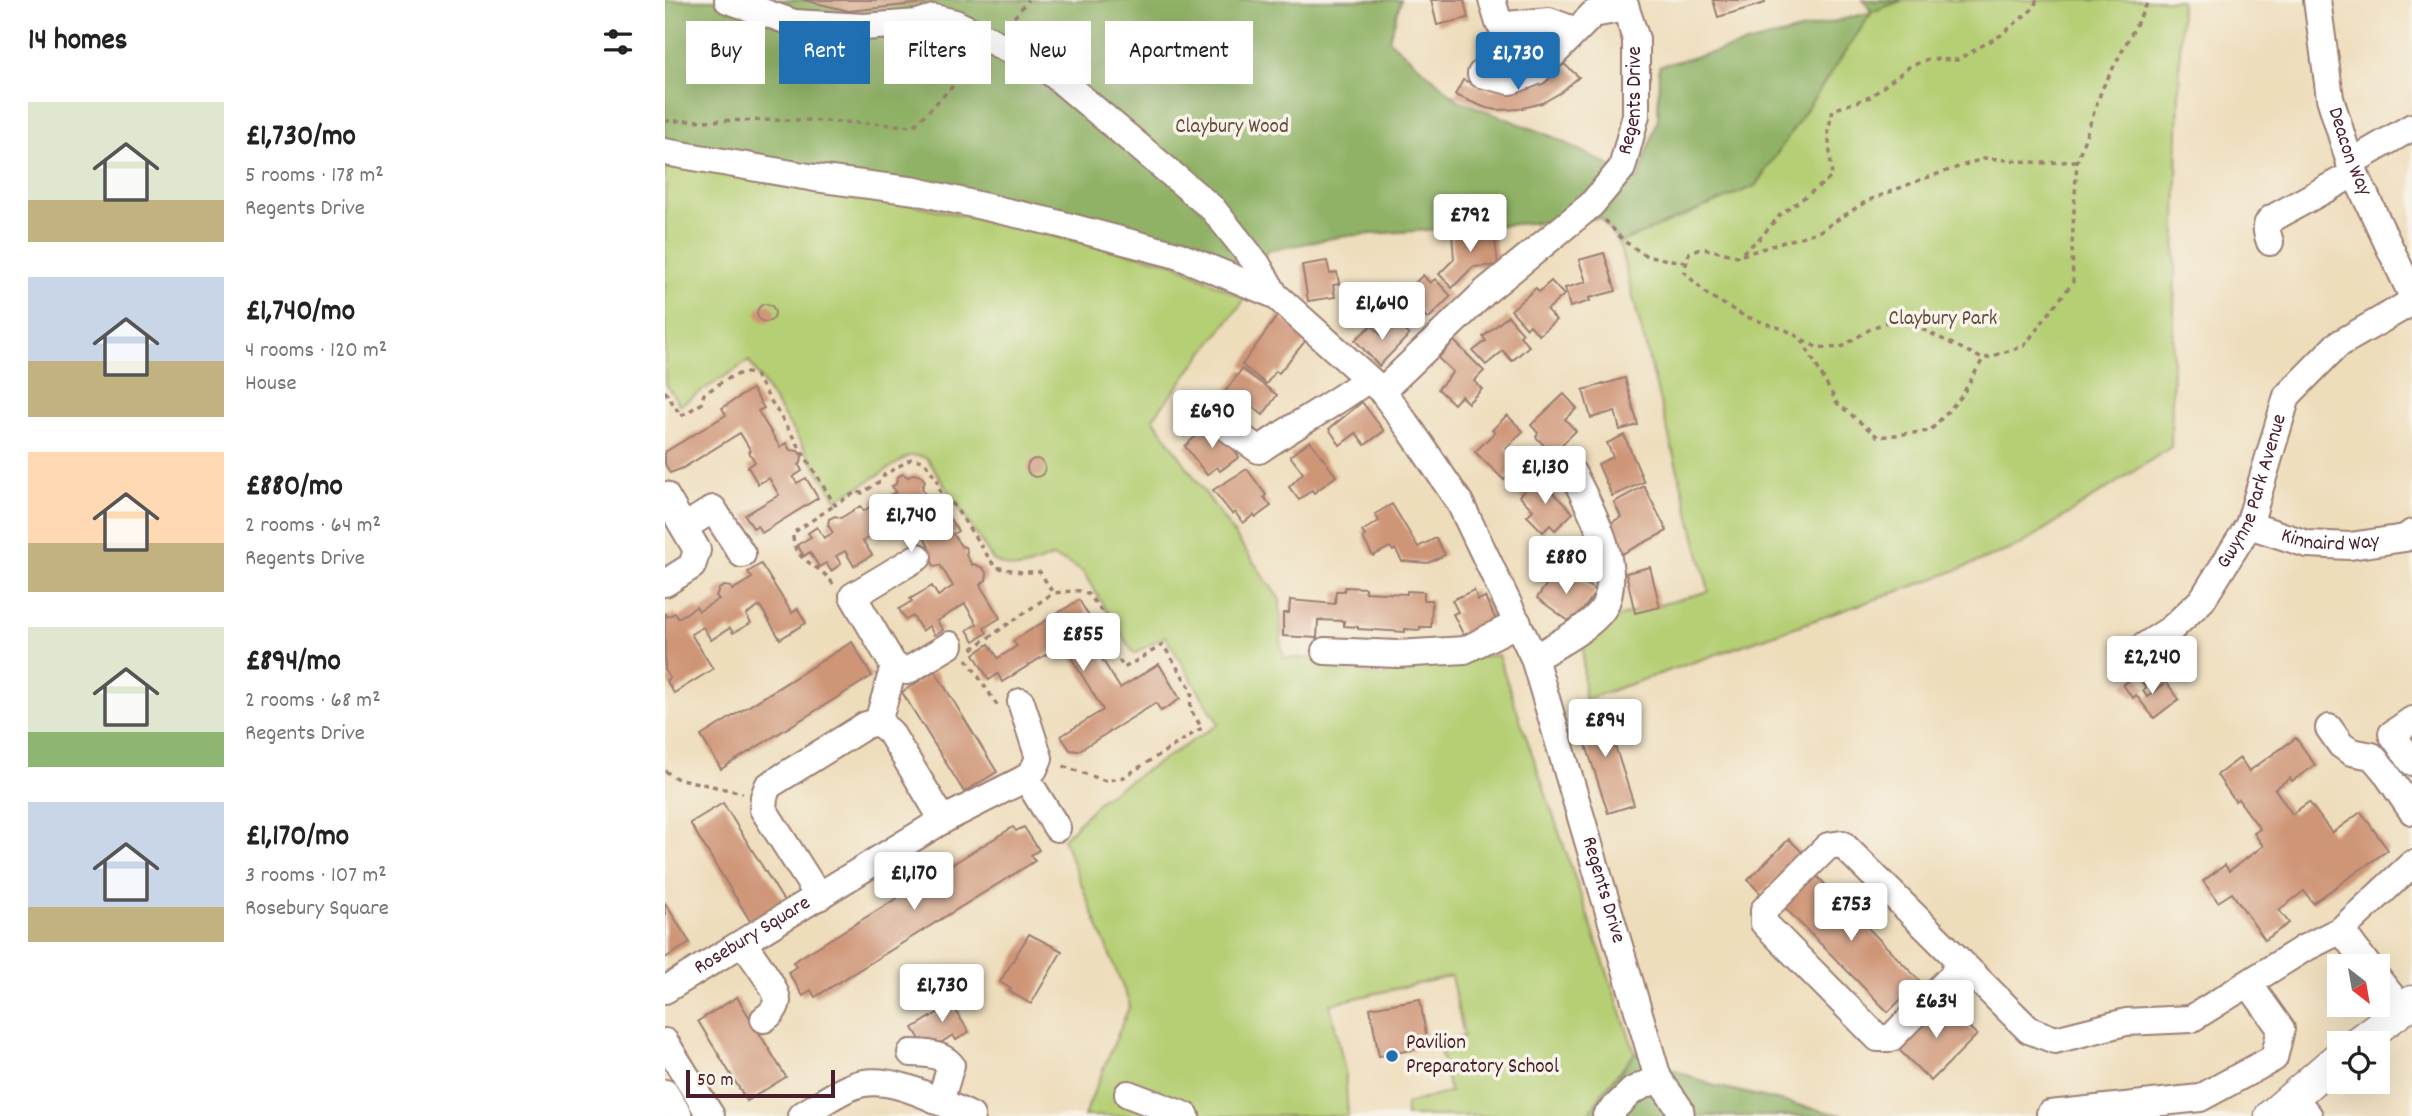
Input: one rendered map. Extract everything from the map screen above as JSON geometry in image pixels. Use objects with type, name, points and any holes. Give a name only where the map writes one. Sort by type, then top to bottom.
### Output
[{"type":"main road","points":[[2373,1031],[2407,1006]]},
{"type":"main road","points":[[2290,1109],[2327,1070]]},
{"type":"street","name":"Regents Drive","points":[[729,0],[794,23],[864,27],[918,23],[933,18],[955,23],[1046,68],[1213,209],[1257,264],[1275,295],[1375,385],[1412,432],[1460,503],[1534,658],[1658,1078],[1685,1113]]},
{"type":"street","points":[[1492,0],[1499,23],[1507,25],[1549,20],[1576,31]]},
{"type":"street","name":"Deacon Way","points":[[2317,0],[2330,98],[2353,168],[2412,295]]},
{"type":"street","name":"Regents Drive","points":[[1375,385],[1591,205],[1622,168],[1636,115],[1636,39],[1624,4]]},
{"type":"street","points":[[1481,74],[1510,81],[1537,71],[1593,14],[1624,4]]},
{"type":"street","points":[[2270,242],[2266,230],[2271,219],[2412,127]]},
{"type":"street","points":[[665,152],[815,178],[916,191],[1052,222],[1177,256],[1275,295]]},
{"type":"street","name":"Gwynne Park Avenue","points":[[2126,658],[2171,629],[2202,600],[2249,525],[2287,396],[2337,345],[2412,302]]},
{"type":"street","points":[[1229,429],[1259,450],[1336,402],[1375,385]]},
{"type":"street","points":[[1534,658],[1574,634],[1603,608],[1612,579],[1597,520],[1573,474]]},
{"type":"street","points":[[665,495],[697,547],[692,566],[665,583]]},
{"type":"street","points":[[685,527],[713,509],[742,554]]},
{"type":"street","name":"Kinnaird Way","points":[[2249,525],[2307,544],[2350,546],[2405,537],[2412,533]]},
{"type":"street","points":[[918,557],[853,596],[894,666],[907,671],[950,645]]},
{"type":"street","points":[[1325,651],[1397,654],[1465,650],[1518,624]]},
{"type":"street","points":[[878,722],[894,666]]},
{"type":"street","points":[[1021,702],[1032,768],[1057,828]]},
{"type":"street","points":[[2412,720],[2392,734],[2412,762]]},
{"type":"street","points":[[819,897],[763,809],[764,797],[768,786],[866,725],[878,722]]},
{"type":"street","points":[[878,722],[891,732],[943,820]]},
{"type":"street","points":[[2329,728],[2341,745],[2351,752],[2372,756],[2412,811]]},
{"type":"street","name":"Rosebury Square","points":[[665,990],[1032,768]]},
{"type":"street","points":[[1956,959],[1955,973],[1891,1038],[1878,1038],[1764,923],[1763,910],[1828,846],[1842,845],[2029,1030],[2055,1040],[2126,1022],[2191,1019],[2303,949],[2341,930],[2412,864]]},
{"type":"street","points":[[2341,930],[2359,954]]},
{"type":"street","points":[[743,943],[776,993],[775,1007],[764,1019]]},
{"type":"street","points":[[2050,1114],[2200,1098],[2274,1058],[2281,1029],[2249,984]]},
{"type":"street","points":[[2391,991],[2407,1006]]},
{"type":"street","points":[[665,1042],[711,1116]]},
{"type":"street","points":[[911,1054],[926,1053],[947,1059],[951,1065],[940,1102]]},
{"type":"street","points":[[1606,1116],[1608,1111],[1632,1091],[1658,1078]]},
{"type":"street","points":[[801,1116],[853,1085],[874,1082],[892,1083],[971,1116]]},
{"type":"street","points":[[665,1093],[680,1116]]},
{"type":"street","points":[[1128,1094],[1186,1116]]},
{"type":"path","points":[[665,121],[805,120],[914,126],[994,44],[1028,0]]},
{"type":"path","points":[[1738,256],[1758,240],[1780,215],[1832,177],[1829,130],[1833,110],[1870,97],[1909,67],[1928,59],[1957,60],[2001,35],[2035,7],[2036,0]]},
{"type":"path","points":[[1801,339],[1836,403],[1878,437],[1930,430],[1961,397],[1983,359],[2024,346],[2073,282],[2077,161],[2102,89],[2149,0]]},
{"type":"path","points":[[1983,359],[1923,329],[1892,320],[1872,328],[1840,348],[1816,347],[1786,330],[1744,316],[1708,295],[1684,272],[1689,253],[1702,248],[1738,256],[1820,231],[1867,201],[1985,158],[2043,163],[2077,161]]},
{"type":"path","points":[[1622,238],[1648,257],[1687,262]]},
{"type":"path","points":[[665,391],[681,416],[701,404],[704,394],[740,372],[755,375],[835,505]]},
{"type":"path","points":[[836,589],[826,573],[800,557],[793,545],[793,533],[856,492],[862,493],[882,480],[884,475],[911,459],[924,461],[938,481],[937,486],[942,494],[953,504],[995,567],[1040,572],[1053,593]]},
{"type":"path","points":[[1021,702],[1001,711],[964,654],[1053,593],[1080,590],[1089,593],[1101,611],[1098,625],[1124,668],[1163,645],[1192,691],[1190,709],[1202,728],[1123,777],[1106,781],[1032,768]]},
{"type":"path","points":[[665,772],[699,784],[764,797]]},
{"type":"green space","name":"Claybury Wood","points":[[665,0],[1401,0],[1389,40],[1458,100],[1553,137],[1638,180],[1658,119],[1659,66],[1872,12],[1755,186],[1619,243],[1601,218],[1343,236],[1267,251],[1254,278],[665,144]]},
{"type":"green space","name":"Claybury Park","points":[[1863,0],[2181,0],[2171,447],[2019,546],[1928,581],[1584,700],[1583,645],[1617,617],[1709,591],[1619,243],[1755,186],[1872,12]]},
{"type":"green space","points":[[1863,0],[1903,0],[1872,12]]},
{"type":"green space","points":[[665,164],[728,171],[915,205],[1174,263],[1245,299],[1153,418],[1280,600],[1281,646],[1284,658],[1361,660],[1364,673],[1381,678],[1401,665],[1498,655],[1635,1053],[1602,1093],[1588,1116],[1406,1116],[1406,1104],[1450,1092],[1438,1042],[1464,1036],[1451,976],[1330,1004],[1345,1071],[1348,1116],[1084,1116],[1130,1005],[1063,839],[1102,798],[1219,724],[1165,636],[1134,654],[1083,572],[1052,557],[1023,568],[1002,565],[993,560],[927,458],[909,456],[836,499],[749,361],[680,405],[665,383]]},
{"type":"green space","points":[[1635,1053],[1711,1085],[1845,1116],[1588,1116],[1602,1093]]},
{"type":"building","points":[[803,0],[925,0],[925,3],[849,11]]},
{"type":"building","points":[[1431,0],[1464,0],[1468,18],[1437,25]]},
{"type":"building","points":[[1713,0],[1764,0],[1765,3],[1718,17]]},
{"type":"building","points":[[1564,64],[1579,77],[1560,93],[1542,103],[1519,109],[1498,110],[1455,95],[1463,80],[1490,90],[1542,82]]},
{"type":"building","points":[[1481,229],[1481,233],[1494,232],[1498,265],[1473,267],[1452,288],[1439,274],[1454,259],[1452,233]]},
{"type":"building","points":[[1604,253],[1616,291],[1589,298],[1590,301],[1570,307],[1565,288],[1586,282],[1579,260]]},
{"type":"building","points":[[1327,261],[1330,274],[1337,272],[1339,284],[1333,285],[1335,297],[1308,301],[1302,265]]},
{"type":"building","points":[[1423,275],[1430,283],[1435,279],[1451,296],[1428,319],[1417,307],[1403,320],[1391,307]]},
{"type":"building","points":[[1551,281],[1564,295],[1547,310],[1556,320],[1539,335],[1530,325],[1527,328],[1511,310],[1536,288],[1539,292]]},
{"type":"building","points":[[762,304],[770,304],[775,313],[773,320],[762,322],[757,317],[757,309]]},
{"type":"building","points":[[1278,315],[1307,339],[1279,373],[1276,371],[1266,384],[1242,365]]},
{"type":"building","points":[[1508,316],[1523,333],[1520,336],[1529,346],[1512,361],[1503,351],[1486,365],[1473,351],[1486,341],[1483,337]]},
{"type":"building","points":[[1396,321],[1409,335],[1379,366],[1355,340],[1372,325],[1381,335]]},
{"type":"building","points":[[1454,341],[1484,371],[1474,381],[1482,389],[1468,403],[1461,396],[1454,404],[1438,389],[1453,372],[1438,358]]},
{"type":"building","points":[[1242,369],[1277,395],[1263,415],[1246,402],[1243,406],[1225,392]]},
{"type":"building","points":[[1625,378],[1638,425],[1620,430],[1615,411],[1591,418],[1583,390]]},
{"type":"building","points":[[752,389],[764,408],[758,411],[780,447],[786,443],[790,450],[798,451],[802,456],[799,465],[802,471],[793,477],[797,483],[806,478],[818,498],[762,533],[757,526],[753,528],[745,515],[779,495],[769,478],[758,484],[748,467],[755,462],[740,433],[683,468],[670,473],[665,464],[665,452],[726,415],[722,408]]},
{"type":"building","points":[[1564,394],[1577,408],[1565,419],[1576,431],[1552,454],[1536,437],[1538,433],[1531,425]]},
{"type":"building","points":[[1362,402],[1384,431],[1365,445],[1356,433],[1340,445],[1329,429]]},
{"type":"building","points":[[1507,415],[1523,431],[1506,448],[1521,463],[1504,480],[1475,452]]},
{"type":"building","points":[[1210,423],[1217,433],[1220,431],[1239,457],[1220,471],[1217,467],[1207,475],[1185,446]]},
{"type":"building","points":[[1624,435],[1644,482],[1612,496],[1598,464],[1613,457],[1607,443]]},
{"type":"building","points":[[1310,441],[1336,476],[1314,493],[1312,490],[1299,500],[1289,487],[1303,473],[1290,456]]},
{"type":"building","points":[[1032,459],[1040,459],[1045,468],[1043,475],[1032,477],[1027,472],[1027,464]]},
{"type":"building","points":[[1247,469],[1271,506],[1243,523],[1213,490]]},
{"type":"building","points":[[903,474],[908,477],[914,474],[921,476],[925,481],[922,488],[944,523],[950,519],[958,531],[953,534],[961,546],[965,547],[972,565],[983,568],[987,574],[986,580],[980,585],[1000,618],[984,628],[987,633],[974,641],[967,630],[977,624],[965,604],[937,621],[943,630],[934,635],[929,626],[922,631],[913,616],[906,620],[899,609],[932,586],[938,596],[953,586],[940,565],[935,567],[925,550],[929,547],[924,537],[926,536],[911,511],[863,541],[872,555],[854,566],[845,551],[836,556],[841,564],[831,571],[826,563],[819,567],[810,552],[804,556],[797,545],[811,537],[808,533],[817,527],[824,538],[833,533],[828,525],[829,519],[835,516],[841,518],[860,506],[864,511],[873,505],[874,498],[886,497],[896,492],[892,486],[896,484],[897,477]]},
{"type":"building","points":[[1538,478],[1573,513],[1555,530],[1550,525],[1543,532],[1527,516],[1533,510],[1519,496]]},
{"type":"building","points":[[1644,486],[1667,531],[1622,554],[1607,525],[1621,517],[1614,502]]},
{"type":"building","points":[[1392,504],[1418,547],[1436,538],[1445,555],[1428,563],[1402,561],[1395,549],[1393,551],[1390,547],[1373,556],[1362,531],[1379,521],[1375,514]]},
{"type":"building","points":[[761,564],[792,613],[798,609],[806,623],[780,639],[760,606],[746,615],[751,623],[733,633],[730,628],[711,640],[703,627],[691,634],[713,669],[674,693],[666,680],[670,678],[665,670],[665,613],[667,617],[675,613],[678,618],[696,607],[699,611],[719,599],[716,596],[719,589],[724,586],[731,587],[732,590],[752,578],[748,572]]},
{"type":"building","points":[[1650,567],[1660,607],[1635,613],[1626,573]]},
{"type":"building","points":[[1557,569],[1572,579],[1574,576],[1596,591],[1573,624],[1537,598]]},
{"type":"building","points":[[1345,587],[1365,588],[1365,592],[1424,592],[1424,600],[1432,600],[1431,627],[1420,627],[1420,630],[1405,629],[1405,632],[1358,629],[1344,626],[1344,621],[1318,620],[1317,638],[1283,636],[1283,613],[1289,613],[1290,600],[1335,604],[1336,591],[1344,591]]},
{"type":"building","points":[[1474,590],[1478,600],[1485,597],[1496,620],[1464,636],[1453,614],[1458,612],[1452,600]]},
{"type":"building","points":[[1079,600],[1102,637],[1092,643],[1120,688],[1159,664],[1180,699],[1161,711],[1156,703],[1078,751],[1070,750],[1061,736],[1103,710],[1063,644],[1002,682],[998,674],[989,680],[974,654],[989,644],[998,658],[1017,646],[1013,641]]},
{"type":"building","points":[[852,642],[872,676],[721,769],[701,736]]},
{"type":"building","points":[[935,671],[997,772],[964,792],[902,692]]},
{"type":"building","points":[[2137,675],[2146,688],[2143,691],[2147,697],[2166,682],[2179,699],[2154,718],[2136,695],[2133,698],[2123,685]]},
{"type":"building","points":[[1602,705],[1634,805],[1608,813],[1576,714]]},
{"type":"building","points":[[2296,738],[2315,765],[2275,789],[2292,814],[2309,802],[2332,833],[2361,812],[2388,850],[2313,903],[2304,891],[2279,910],[2289,923],[2265,940],[2232,893],[2218,902],[2203,881],[2225,865],[2229,871],[2263,846],[2254,833],[2260,829],[2238,799],[2235,801],[2217,775],[2240,758],[2249,771]]},
{"type":"building","points":[[723,803],[785,903],[752,924],[690,823]]},
{"type":"building","points":[[1013,827],[1016,831],[1024,827],[1039,850],[1031,855],[1035,861],[815,997],[811,990],[803,996],[788,972],[796,967],[793,962]]},
{"type":"building","points":[[1789,839],[1803,853],[1761,894],[1748,880]]},
{"type":"building","points":[[1815,874],[1920,981],[1888,1012],[1783,906]]},
{"type":"building","points":[[665,903],[690,943],[665,958]]},
{"type":"building","points":[[1029,934],[1062,951],[1031,1004],[1009,991],[1011,989],[1000,982]]},
{"type":"building","points":[[945,994],[969,1032],[956,1040],[953,1035],[934,1047],[930,1040],[926,1043],[923,1039],[921,1041],[913,1028],[939,1012],[933,1002]]},
{"type":"building","points":[[737,997],[786,1077],[747,1101],[698,1021]]},
{"type":"building","points":[[1420,999],[1428,1047],[1379,1056],[1370,1008]]},
{"type":"building","points":[[1942,999],[1977,1035],[1931,1081],[1895,1046]]},
{"type":"place","name":"Pavilion Preparatory School","points":[[1392,1056]]}]
